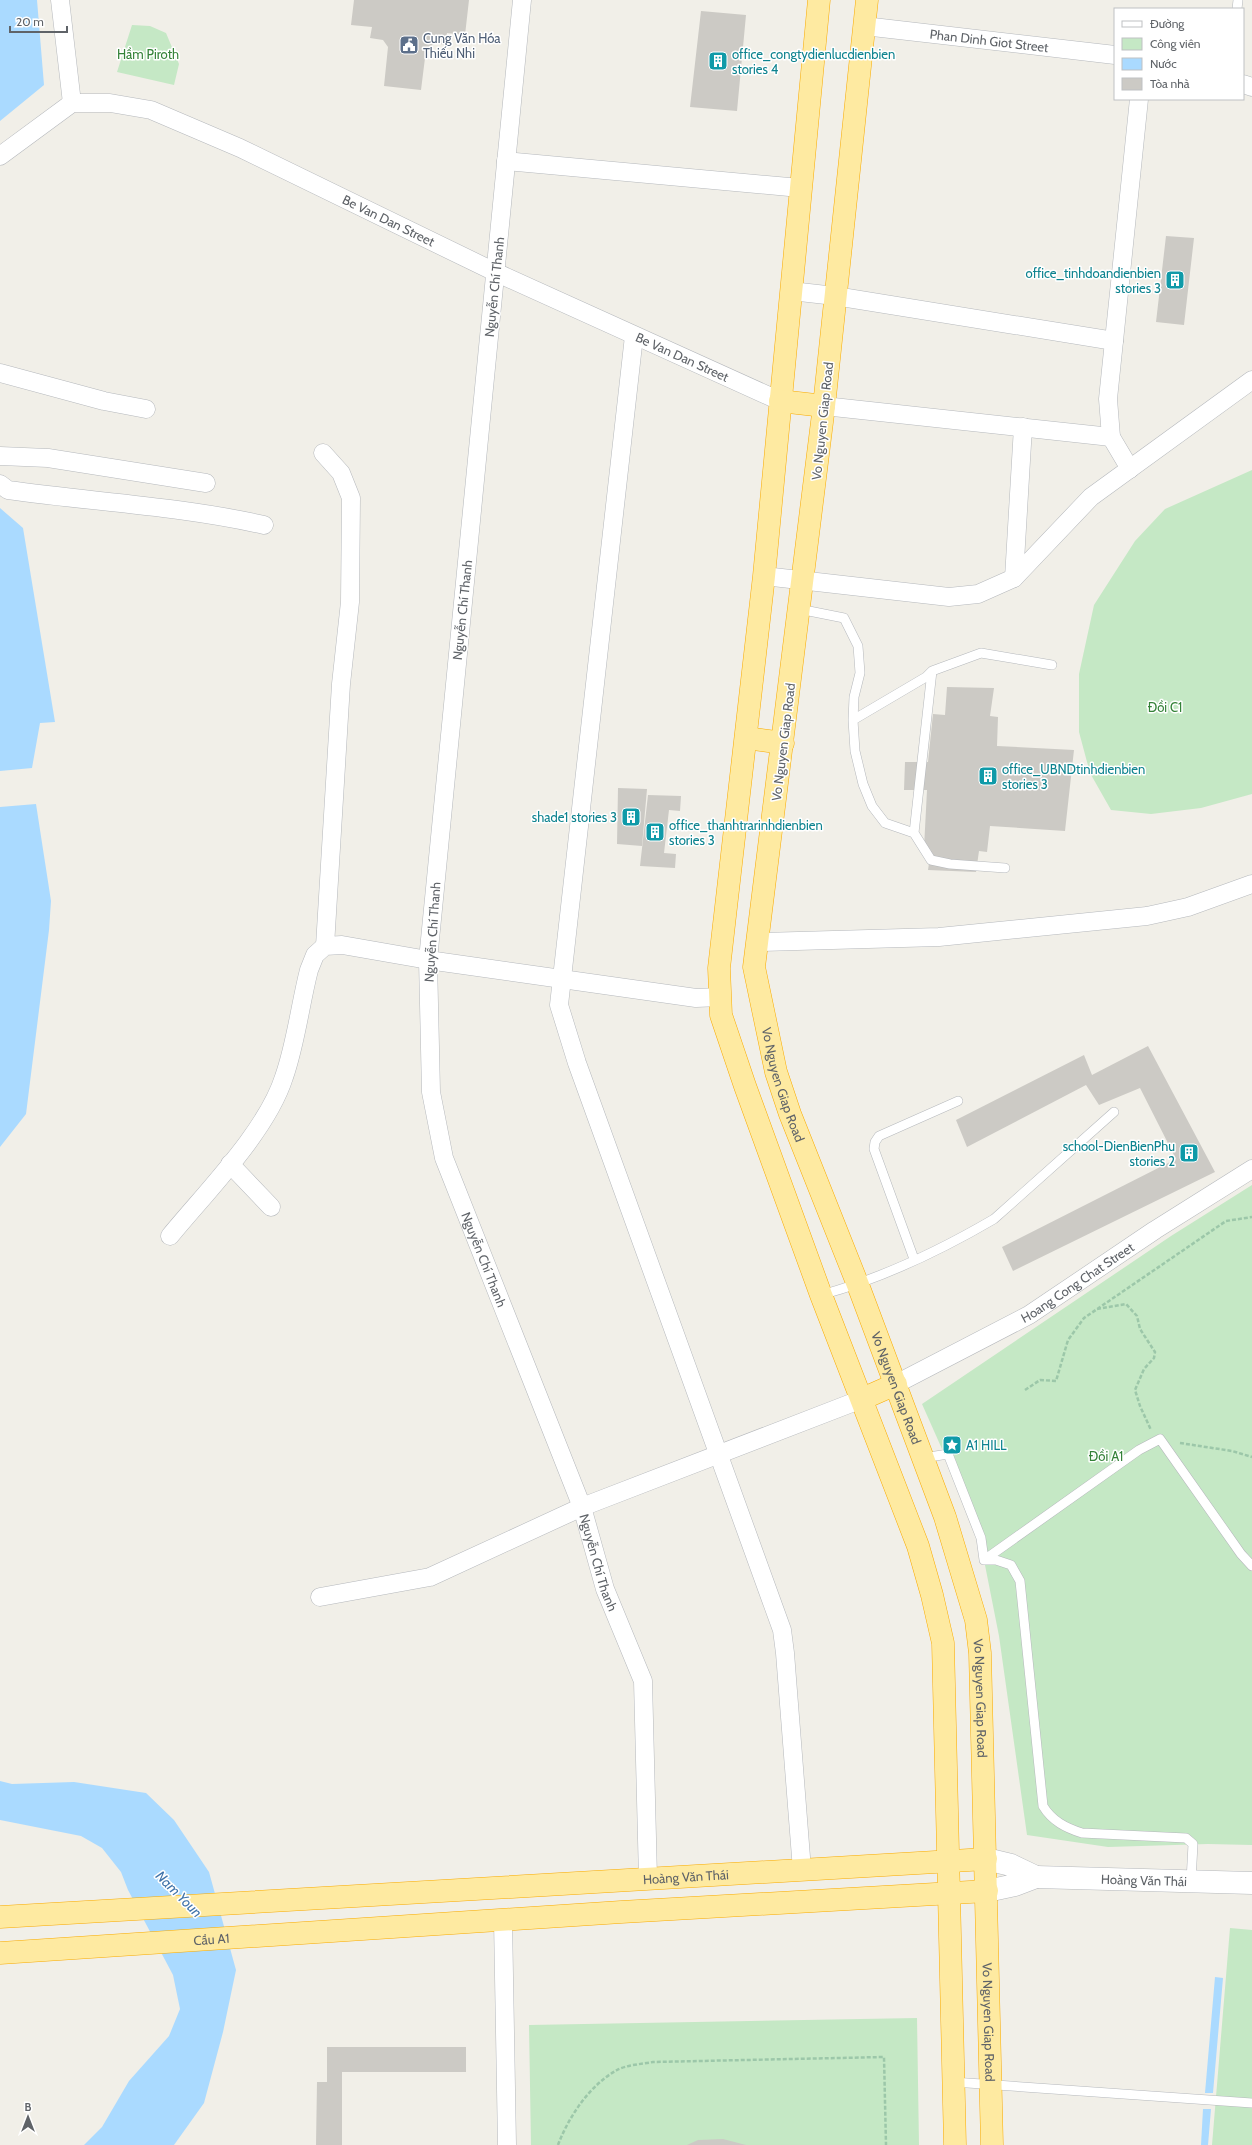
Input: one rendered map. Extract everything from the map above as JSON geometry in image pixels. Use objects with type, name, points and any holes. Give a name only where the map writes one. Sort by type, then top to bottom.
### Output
[{"type":"highway","points":[[819,0],[764,576],[719,968],[721,1015],[742,1079],[821,1295],[918,1546],[932,1594],[943,1643],[947,1862],[955,2145]]},
{"type":"highway","name":"Vo Nguyen Giap Road","points":[[867,0],[804,582],[799,609],[754,967],[776,1072],[790,1114],[858,1285],[945,1517],[976,1620],[980,1653],[992,2084],[992,2145]]},
{"type":"highway","points":[[780,401],[824,406]]},
{"type":"highway","points":[[746,738],[783,743]]},
{"type":"highway","points":[[862,1399],[896,1384]]},
{"type":"highway","name":"Hoàng Văn Thái","points":[[0,1917],[385,1893],[986,1859]]},
{"type":"highway","points":[[621,1912],[648,1878],[680,1909]]},
{"type":"highway","points":[[503,1920],[986,1891]]},
{"type":"highway","name":"Cầu A1","points":[[0,1953],[503,1920]]},
{"type":"street","points":[[0,156],[72,103],[60,0]]},
{"type":"street","name":"Nguyễn Chí Thanh","points":[[522,0],[428,960],[431,1092],[444,1158],[582,1507],[605,1589],[643,1681],[648,1878]]},
{"type":"street","name":"Phan Dinh Giot Street","points":[[864,26],[1114,55]]},
{"type":"street","points":[[1130,469],[1111,437],[1108,399],[1139,100]]},
{"type":"street","name":"Be Van Dan Street","points":[[72,103],[110,103],[151,110],[240,148],[495,272],[780,401]]},
{"type":"street","points":[[506,161],[800,188]]},
{"type":"street","points":[[791,291],[835,296],[1114,341]]},
{"type":"street","points":[[634,336],[559,1004],[577,1063],[720,1454],[782,1630],[802,1870]]},
{"type":"street","points":[[0,373],[96,399],[146,409]]},
{"type":"street","points":[[764,576],[804,582],[949,597],[978,594],[1014,578],[1092,497],[1252,380]]},
{"type":"street","points":[[824,406],[1111,437]]},
{"type":"street","points":[[1014,578],[1024,427]]},
{"type":"street","points":[[170,1236],[230,1164],[260,1123],[284,1078],[309,970],[316,955],[325,946],[334,820],[341,684],[350,602],[351,498],[341,473],[323,453]]},
{"type":"street","points":[[0,456],[48,458],[206,483]]},
{"type":"street","points":[[0,484],[8,490],[128,502],[230,518],[264,525]]},
{"type":"street","points":[[758,942],[939,937],[1147,916],[1188,907],[1252,884]]},
{"type":"street","points":[[325,946],[342,945],[428,960],[696,998],[720,997]]},
{"type":"street","points":[[230,1164],[271,1207]]},
{"type":"street","name":"Hoang Cong Chat Street","points":[[896,1384],[1029,1315],[1155,1230],[1252,1169]]},
{"type":"street","points":[[320,1597],[430,1577],[582,1507],[862,1399]]},
{"type":"street","points":[[986,1859],[1011,1865],[1036,1878]]},
{"type":"street","points":[[986,1891],[1015,1885],[1036,1878]]},
{"type":"street","name":"Hoàng Văn Thái","points":[[1036,1878],[1252,1883]]},
{"type":"street","points":[[503,1920],[506,2145]]},
{"type":"lane","points":[[799,609],[844,618],[858,646],[860,673],[854,697],[853,720],[855,751],[863,784],[872,806],[885,823],[914,833]]},
{"type":"lane","points":[[853,720],[926,677],[932,671],[981,653],[1052,665]]},
{"type":"lane","points":[[932,671],[914,833],[931,860],[950,864],[1005,868]]},
{"type":"lane","points":[[914,1259],[874,1149],[874,1142],[879,1136],[958,1101]]},
{"type":"lane","points":[[821,1295],[858,1285],[994,1219],[1114,1112]]},
{"type":"lane","points":[[984,1560],[1139,1450],[1158,1440],[1241,1554],[1252,1566]]},
{"type":"lane","points":[[923,1458],[948,1454],[981,1538],[984,1560]]},
{"type":"lane","points":[[984,1560],[996,1560],[1011,1565],[1020,1581],[1043,1806],[1049,1817],[1068,1828],[1082,1833],[1186,1838],[1193,1844],[1191,1881]]},
{"type":"lane","points":[[953,2082],[1252,2103]]},
{"type":"path","points":[[1025,1390],[1040,1380],[1056,1381],[1068,1340],[1084,1318],[1226,1221],[1252,1217]]},
{"type":"path","points":[[1096,1309],[1126,1304],[1137,1316],[1140,1329],[1155,1352],[1154,1358],[1144,1369],[1136,1390],[1140,1406],[1158,1440],[1232,1451],[1252,1457]]},
{"type":"path","points":[[558,2145],[575,2112],[587,2096],[617,2069],[653,2062],[884,2057],[886,2145]]},
{"type":"green space","name":"Hầm Piroth","points":[[132,25],[150,26],[166,33],[179,64],[174,85],[117,72]]},
{"type":"green space","name":"Đồi C1","points":[[1252,470],[1252,794],[1201,808],[1151,814],[1111,810],[1090,773],[1079,732],[1079,674],[1094,605],[1135,541],[1165,509]]},
{"type":"green space","name":"Đồi A1","points":[[1252,1185],[1252,1845],[1208,1844],[1108,1847],[1027,1835],[999,1636],[984,1560],[974,1521],[922,1404],[1171,1236]]},
{"type":"green space","points":[[1230,1928],[1252,1930],[1252,2145],[1212,2145]]},
{"type":"green space","points":[[917,2018],[919,2145],[531,2145],[529,2025]]},
{"type":"water","points":[[0,0],[37,0],[44,85],[0,121]]},
{"type":"water","points":[[0,508],[23,528],[55,722],[40,723],[32,768],[0,771]]},
{"type":"water","points":[[36,804],[51,901],[49,930],[26,1114],[0,1147],[0,807]]},
{"type":"water","name":"Nam Youn","points":[[0,1781],[12,1784],[74,1782],[146,1793],[174,1820],[209,1872],[236,1970],[223,2032],[204,2103],[174,2145],[84,2145],[102,2127],[129,2081],[169,2036],[180,2009],[173,1975],[128,1890],[121,1872],[102,1848],[81,1836],[0,1820]]},
{"type":"water","points":[[1215,1977],[1223,1978],[1213,2093],[1205,2093]]},
{"type":"water","points":[[1203,2109],[1211,2109],[1208,2145],[1201,2145]]},
{"type":"building","name":"Cung Văn Hóa Thiếu Nhi","points":[[354,0],[469,0],[465,35],[447,33],[445,45],[435,43],[426,50],[421,90],[384,86],[388,47],[383,40],[370,38],[372,27],[351,25]]},
{"type":"building","name":"office_congtydienlucdienbien stories 4","points":[[701,11],[746,15],[737,111],[690,107]]},
{"type":"building","name":"office_tinhdoandienbien stories 3","points":[[1166,236],[1194,238],[1184,325],[1156,322]]},
{"type":"building","name":"office_UBNDtinhdienbien stories 3","points":[[947,687],[994,688],[990,716],[998,717],[997,746],[1074,750],[1065,831],[990,826],[987,852],[979,851],[976,872],[928,870],[931,850],[924,848],[927,790],[904,790],[905,762],[928,762],[933,714],[945,715]]},
{"type":"building","name":"shade1 stories 3","points":[[618,788],[647,789],[642,846],[617,844]]},
{"type":"building","name":"office_thanhtrarinhdienbien stories 3","points":[[648,795],[681,796],[680,811],[669,810],[664,853],[676,854],[675,868],[640,866]]},
{"type":"building","name":"school-DienBienPhu stories 2","points":[[1148,1046],[1215,1172],[1013,1271],[1002,1247],[1176,1159],[1140,1088],[1099,1105],[1086,1085],[967,1147],[956,1120],[1084,1055],[1092,1075]]},
{"type":"building","points":[[327,2047],[466,2047],[466,2072],[342,2072],[342,2145],[316,2145],[317,2082],[327,2082]]},
{"type":"building","points":[[723,2139],[746,2145],[687,2145],[698,2140]]},
{"type":"place","name":"Cung Văn Hóa Thiếu Nhi","points":[[409,45]]},
{"type":"place","name":"office_congtydienlucdienbien stories 4","points":[[718,61]]},
{"type":"place","name":"office_tinhdoandienbien stories 3","points":[[1175,280]]},
{"type":"place","name":"office_UBNDtinhdienbien stories 3","points":[[988,776]]},
{"type":"place","name":"shade1 stories 3","points":[[631,817]]},
{"type":"place","name":"office_thanhtrarinhdienbien stories 3","points":[[655,832]]},
{"type":"place","name":"school-DienBienPhu stories 2","points":[[1189,1153]]},
{"type":"place","name":"A1 HILL","points":[[952,1445]]}]
